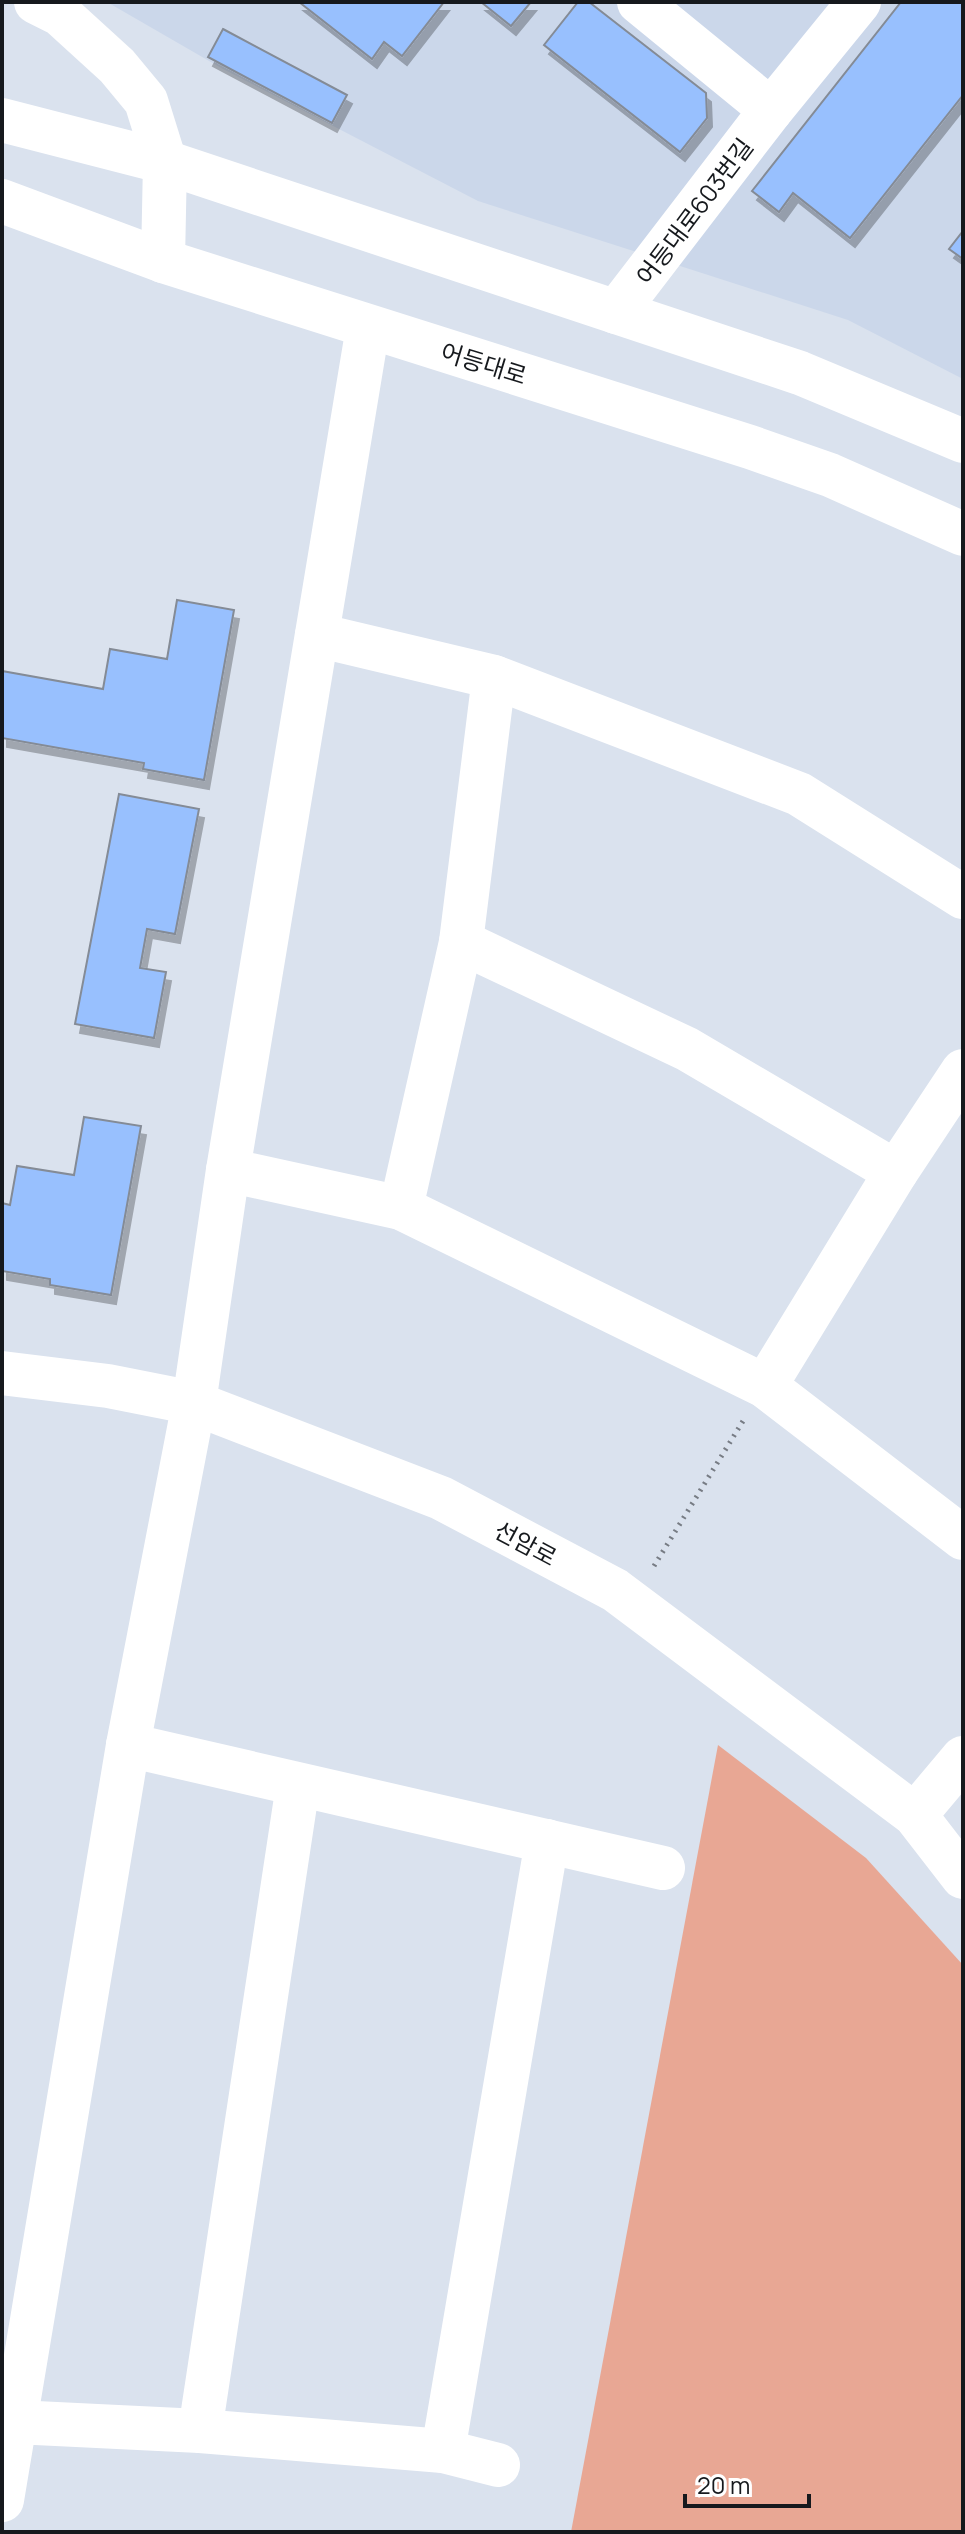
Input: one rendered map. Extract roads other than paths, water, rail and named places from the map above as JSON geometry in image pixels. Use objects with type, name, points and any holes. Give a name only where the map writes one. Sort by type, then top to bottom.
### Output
[{"type":"street","points":[[36,2],[60,14],[117,66],[146,101],[165,162],[163,261]]},
{"type":"street","points":[[639,2],[771,110]]},
{"type":"street","name":"어등대로603번길","points":[[616,312],[771,110],[859,2]]},
{"type":"street","points":[[2,120],[165,162],[800,373],[963,441]]},
{"type":"street","name":"어등대로","points":[[2,201],[163,261],[750,447],[830,475],[963,534]]},
{"type":"street","points":[[2,2500],[128,1745],[194,1403],[228,1170],[368,327]]},
{"type":"street","points":[[317,635],[494,677],[799,794],[963,897]]},
{"type":"street","points":[[401,1208],[461,942],[494,677]]},
{"type":"street","points":[[461,942],[687,1049],[896,1172]]},
{"type":"street","points":[[765,1386],[896,1172],[963,1071]]},
{"type":"street","points":[[228,1170],[401,1208],[765,1386],[963,1538]]},
{"type":"street","name":"선암로","points":[[2,1373],[108,1386],[194,1403],[441,1498],[615,1590],[915,1815],[963,1877]]},
{"type":"street","points":[[128,1745],[663,1868]]},
{"type":"street","points":[[915,1815],[963,1758]]},
{"type":"street","points":[[200,2431],[298,1785]]},
{"type":"street","points":[[443,2451],[547,1841]]},
{"type":"street","points":[[15,2422],[200,2431],[443,2451],[498,2465]]}]
